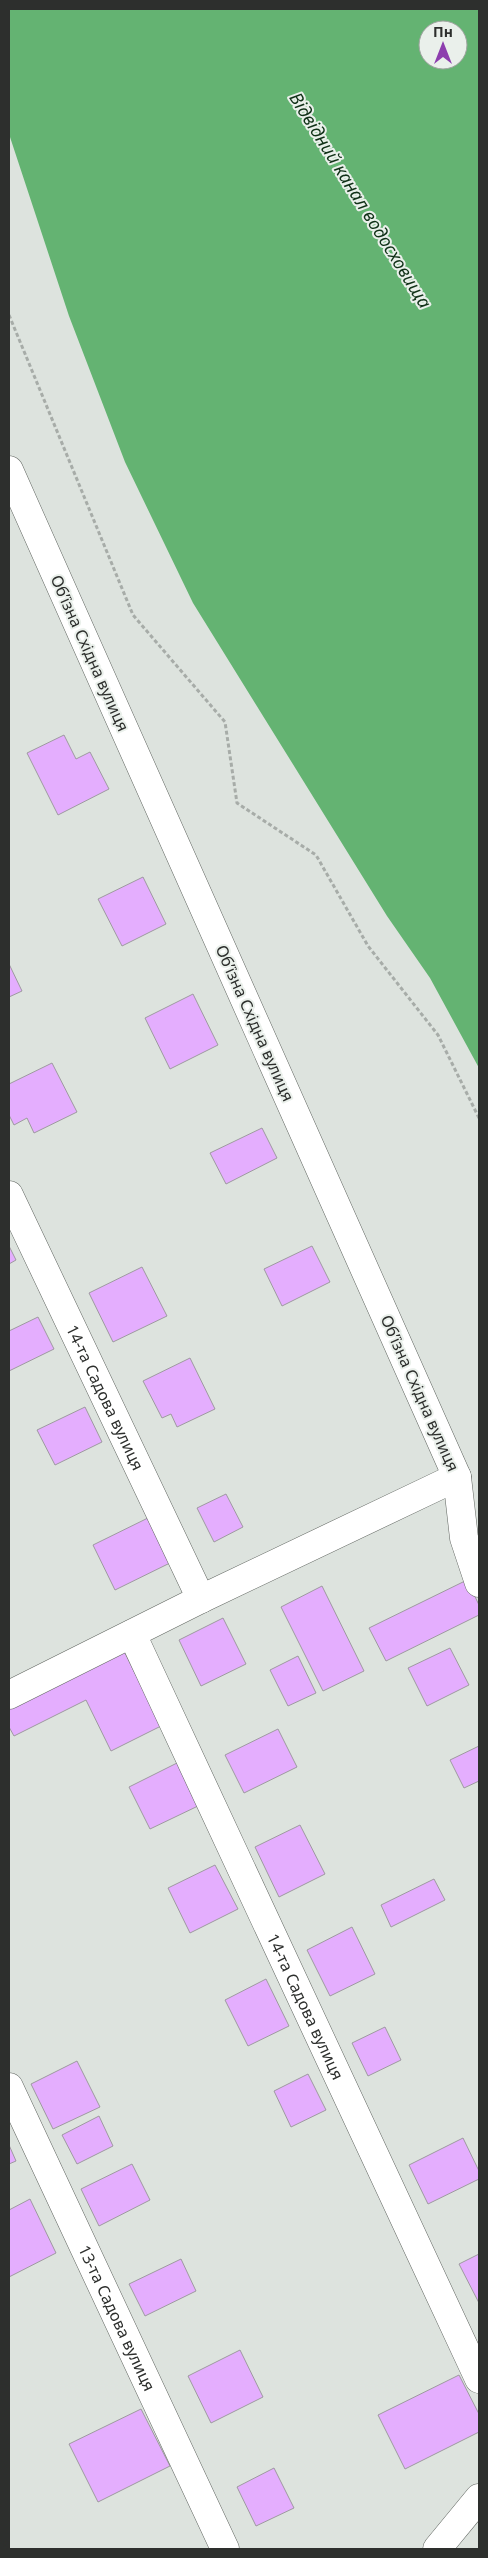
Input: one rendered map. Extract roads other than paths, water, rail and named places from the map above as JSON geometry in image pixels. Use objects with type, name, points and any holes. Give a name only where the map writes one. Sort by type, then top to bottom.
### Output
[{"type":"street","name":"Обʼїзна Східна вулиця","points":[[9,470],[457,1477],[464,1538],[479,1583]]},
{"type":"street","name":"14-та Садова вулиця","points":[[9,1195],[200,1599]]},
{"type":"street","points":[[9,1695],[200,1599],[457,1477]]},
{"type":"street","name":"14-та Садова вулиця","points":[[132,1634],[479,2379]]},
{"type":"street","name":"13-та Садова вулиця","points":[[9,2087],[225,2549]]},
{"type":"street","points":[[437,2549],[479,2498]]},
{"type":"water","name":"Відвідний канал водосховища","points":[[9,9],[479,9],[479,1068],[430,978],[387,916],[193,603],[125,462],[69,316],[9,134]]}]
